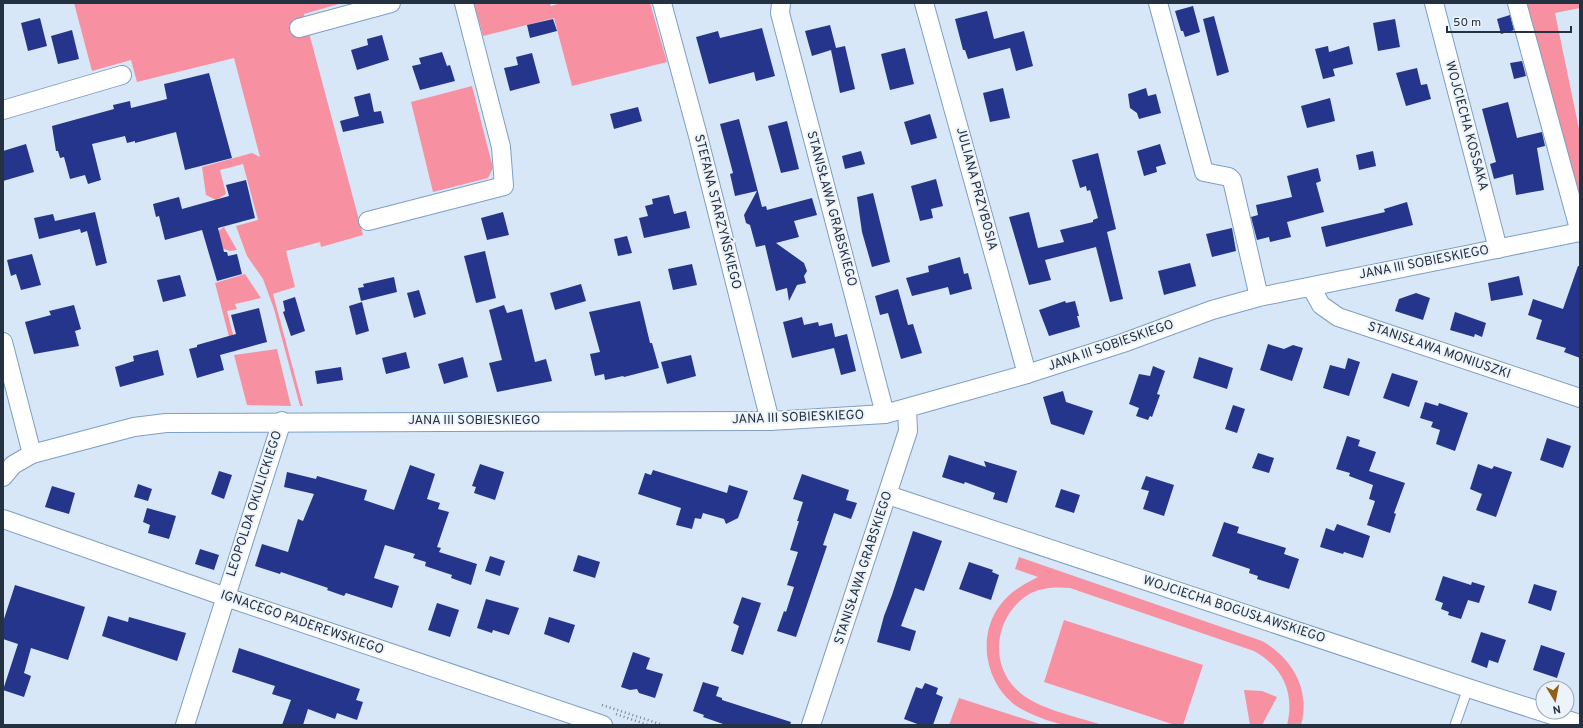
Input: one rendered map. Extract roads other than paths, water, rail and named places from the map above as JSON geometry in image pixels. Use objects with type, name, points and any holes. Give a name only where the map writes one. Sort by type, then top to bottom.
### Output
[{"type":"street","points":[[299,28],[391,3]]},
{"type":"street","points":[[368,221],[504,186],[501,147],[464,3]]},
{"type":"street","name":"STEFANA STARZYŃSKIEGO","points":[[662,3],[700,144],[770,421]]},
{"type":"street","name":"STANISŁAWA GRABSKIEGO","points":[[781,3],[780,13],[885,414]]},
{"type":"street","name":"JULIANA PRZYBOSIA","points":[[924,3],[1027,374]]},
{"type":"street","points":[[1158,3],[1204,172],[1229,176],[1232,180],[1259,297]]},
{"type":"street","name":"WOJCIECHA KOSSAKA","points":[[1434,3],[1498,249]]},
{"type":"street","points":[[1517,3],[1580,232]]},
{"type":"street","points":[[3,110],[122,75]]},
{"type":"street","name":"JANA III SOBIESKIEGO","points":[[3,477],[13,466],[32,454],[134,428],[166,423],[282,421],[770,421],[885,414],[1027,374],[1122,343],[1212,310],[1259,297],[1311,287],[1350,277],[1580,232]]},
{"type":"street","name":"STANISŁAWA MONIUSZKI","points":[[1311,287],[1321,305],[1338,317],[1580,398]]},
{"type":"street","points":[[3,342],[32,454]]},
{"type":"street","name":"STANISŁAWA GRABSKIEGO","points":[[811,725],[908,431],[907,409]]},
{"type":"street","name":"LEOPOLDA OKULICKIEGO","points":[[185,725],[282,421]]},
{"type":"street","name":"WOJCIECHA BOGUSŁAWSKIEGO","points":[[888,495],[1580,724]]},
{"type":"street","name":"IGNACEGO PADEREWSKIEGO","points":[[3,519],[226,598],[603,725]]},
{"type":"lane","points":[[1456,725],[1468,688]]}]
